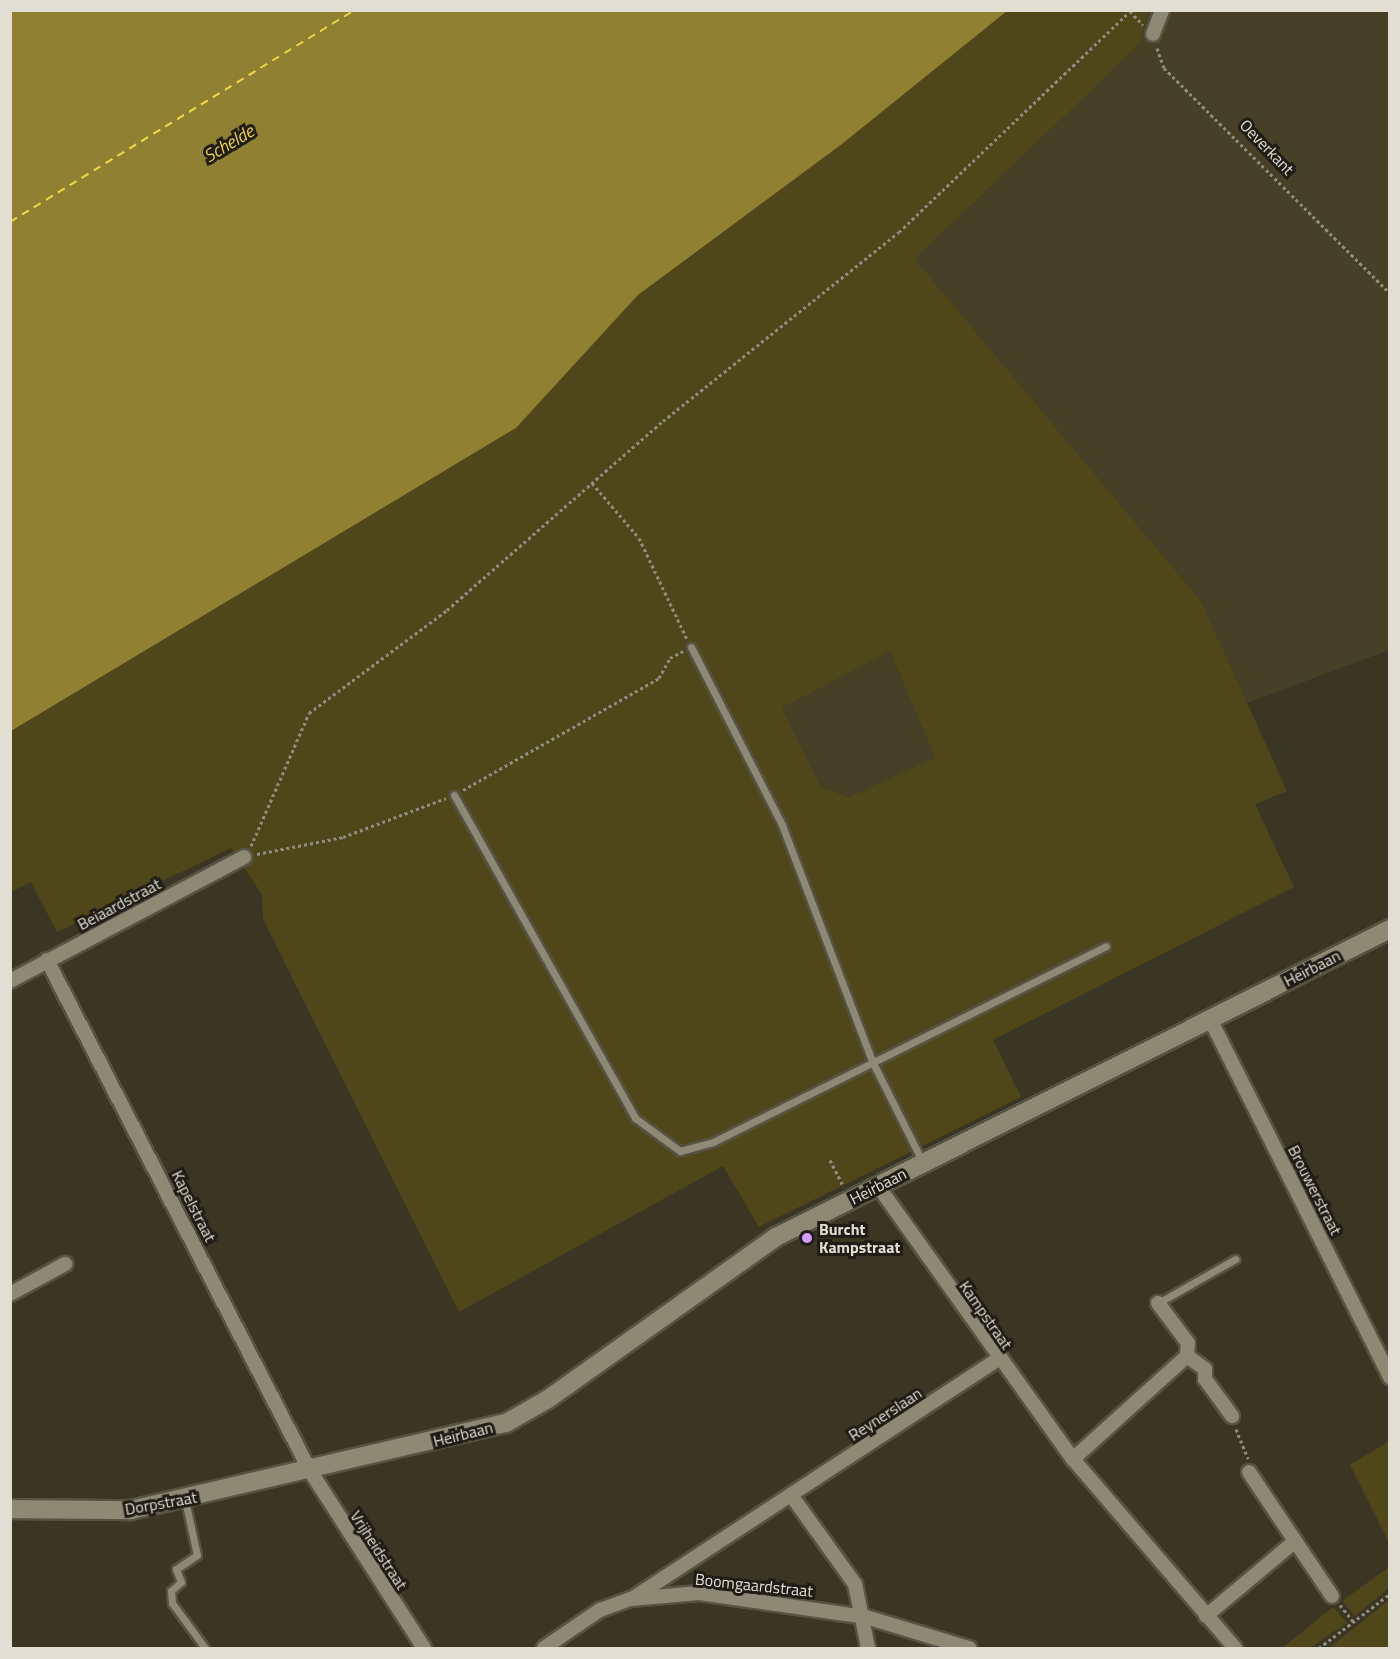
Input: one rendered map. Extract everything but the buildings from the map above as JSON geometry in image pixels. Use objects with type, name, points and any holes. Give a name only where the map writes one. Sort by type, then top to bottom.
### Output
[{"type":"street","points":[[1153,34],[1162,10]]},
{"type":"street","name":"Beiaardstraat","points":[[10,981],[244,857]]},
{"type":"street","name":"Heirbaan","points":[[309,1469],[484,1429],[525,1413],[762,1245],[1389,929]]},
{"type":"street","name":"Kapelstraat","points":[[46,960],[309,1469]]},
{"type":"street","name":"Brouwerstraat","points":[[1210,1019],[1389,1377]]},
{"type":"street","name":"Kampstraat","points":[[878,1186],[997,1360],[1072,1459],[1235,1648]]},
{"type":"street","points":[[10,1294],[64,1264]]},
{"type":"street","points":[[1072,1459],[1187,1356],[1188,1343],[1158,1303]]},
{"type":"street","points":[[1187,1356],[1205,1369],[1204,1379],[1232,1416]]},
{"type":"street","name":"Reynerslaan","points":[[631,1599],[997,1360]]},
{"type":"street","name":"Dorpstraat","points":[[10,1509],[97,1512],[185,1500],[309,1469]]},
{"type":"street","name":"Vrijheidstraat","points":[[309,1469],[424,1648]]},
{"type":"street","points":[[1249,1472],[1287,1523],[1293,1543],[1332,1596]]},
{"type":"street","points":[[791,1495],[855,1584],[866,1617],[868,1648]]},
{"type":"street","points":[[1206,1616],[1293,1543]]},
{"type":"street","name":"Boomgaardstraat","points":[[544,1648],[600,1610],[631,1599],[699,1593],[866,1617],[969,1648]]},
{"type":"lane","points":[[691,646],[782,825],[873,1063],[923,1163]]},
{"type":"lane","points":[[454,795],[635,1118],[680,1151],[713,1142],[1106,946]]},
{"type":"lane","points":[[1158,1303],[1236,1258]]},
{"type":"lane","points":[[185,1500],[197,1555],[176,1569],[181,1582],[171,1591],[172,1603],[205,1648]]},
{"type":"path","points":[[244,857],[268,816],[294,737],[309,713],[447,610],[592,483],[899,232],[1131,10]]},
{"type":"path","name":"Oeverkant","points":[[1153,34],[1164,68],[1389,293]]},
{"type":"path","points":[[244,857],[343,837],[454,795],[659,678],[670,658],[691,646],[639,538],[592,483]]},
{"type":"path","points":[[830,1160],[846,1192]]},
{"type":"path","points":[[1232,1416],[1249,1472]]},
{"type":"path","points":[[1318,1648],[1389,1594]]},
{"type":"path","points":[[1332,1596],[1354,1622]]},
{"type":"shaded area","points":[[1007,11],[1148,11],[1140,44],[915,259],[1201,601],[1287,791],[1255,804],[1294,887],[993,1040],[1021,1097],[759,1227],[723,1166],[459,1312],[263,919],[262,895],[231,848],[57,932],[31,882],[11,892],[11,731],[516,428],[638,295],[842,144]],"holes":[[[890,651],[935,757],[850,797],[821,787],[782,708]]]},
{"type":"shaded area","points":[[1148,11],[1389,11],[1389,650],[1247,703],[1201,601],[915,259],[1140,44]]},
{"type":"shaded area","points":[[890,650],[936,757],[851,797],[821,787],[782,708]]},
{"type":"shaded area","points":[[1389,1441],[1389,1543],[1350,1465]]},
{"type":"shaded area","points":[[1389,1567],[1389,1588],[1355,1616],[1342,1601]]},
{"type":"shaded area","points":[[1389,1600],[1389,1648],[1329,1648]]},
{"type":"shaded area","points":[[1333,1607],[1347,1623],[1310,1648],[1282,1648]]},
{"type":"water","name":"Schelde","points":[[11,10],[1007,11],[842,144],[638,295],[516,428],[11,731]]},
{"type":"ferry route","points":[[10,222],[355,10]]},
{"type":"place","name":"Burcht Kampstraat","points":[[807,1238]]}]
